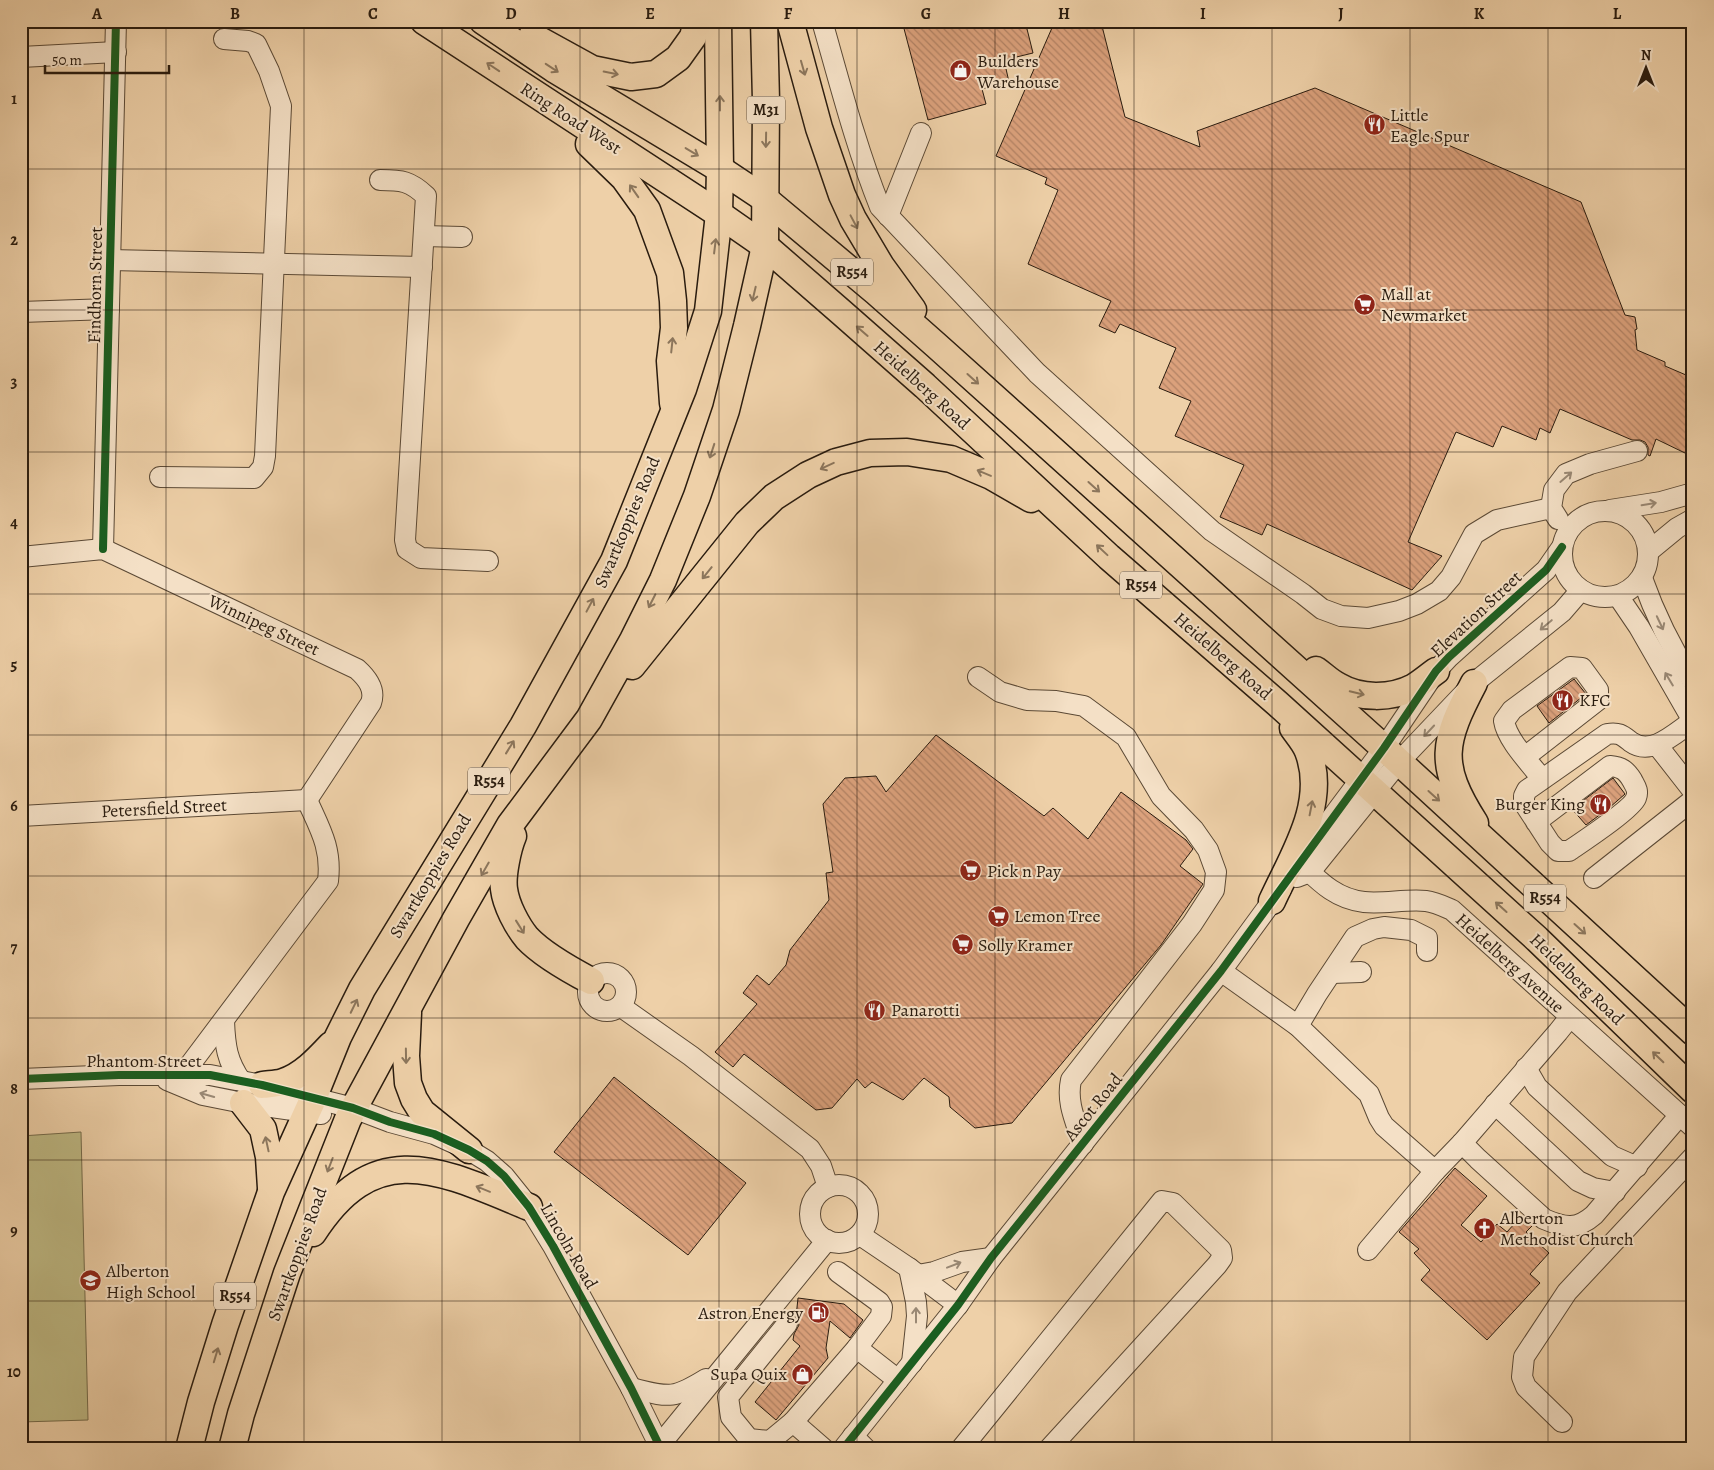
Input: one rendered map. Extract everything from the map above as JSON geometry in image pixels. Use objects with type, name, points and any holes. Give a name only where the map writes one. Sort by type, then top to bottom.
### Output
[{"type":"main road","name":"Ring Road West","points":[[424,21],[719,214]]},
{"type":"main road","name":"Ring Road West","points":[[483,21],[554,69],[720,169]]},
{"type":"main road","points":[[505,21],[592,69],[630,77],[656,74],[678,58],[692,37],[697,21]]},
{"type":"main road","name":"Swartkoppies Road","points":[[189,1449],[201,1402],[225,1325],[271,1192],[338,1037],[362,989],[523,726],[614,562],[674,411],[708,311],[719,214],[718,21]]},
{"type":"main road","name":"M31","points":[[764,21],[766,199]]},
{"type":"main road","points":[[790,21],[819,128],[842,196],[853,219],[881,266],[937,346]]},
{"type":"main road","points":[[533,94],[594,148],[624,178],[647,210],[670,273],[674,301],[674,328],[670,361],[674,411]]},
{"type":"main road","name":"R554","points":[[720,169],[766,199],[937,346],[1693,1032]]},
{"type":"main road","name":"Swartkoppies Road","points":[[232,1449],[241,1414],[287,1273],[350,1114],[490,859],[510,825],[589,719],[663,580],[697,496],[726,410],[765,246],[766,199]]},
{"type":"main road","name":"Heidelberg Road","points":[[719,214],[765,246],[925,386],[1072,522],[1278,704],[1537,940],[1693,1090]]},
{"type":"main road","points":[[589,719],[747,523],[774,496],[808,475],[836,462],[870,453],[907,452],[950,459],[991,476],[1072,522]]},
{"type":"main road","points":[[1216,598],[1338,686],[1357,694],[1384,695],[1400,692],[1413,687],[1436,671]]},
{"type":"main road","points":[[1474,682],[1450,738],[1449,766],[1458,794],[1491,848]]},
{"type":"main road","points":[[1278,704],[1308,749],[1312,766],[1313,803],[1308,824],[1280,891]]},
{"type":"main road","points":[[530,799],[512,839],[505,868],[504,889],[508,903],[516,921],[527,938],[559,963],[591,981]]},
{"type":"main road","points":[[408,1008],[406,1056],[408,1083],[414,1099],[422,1112],[469,1150]]},
{"type":"main road","points":[[271,1192],[269,1157],[263,1129],[249,1090],[282,1083],[299,1074],[315,1062],[338,1037]]},
{"type":"main road","points":[[287,1273],[336,1201],[361,1181],[378,1174],[397,1170],[434,1173],[462,1180],[529,1207]]},
{"type":"street","name":"Findhorn Street","points":[[103,549],[116,21]]},
{"type":"street","points":[[822,21],[852,128],[868,179],[880,207],[1037,373],[1212,532],[1322,609],[1341,616],[1368,618],[1399,611],[1417,604],[1439,591],[1451,577],[1474,534],[1497,520],[1551,508]]},
{"type":"street","points":[[160,477],[254,478],[263,466],[281,106],[269,71],[256,44],[248,41],[224,40]]},
{"type":"street","points":[[21,57],[116,52]]},
{"type":"street","points":[[888,216],[921,133]]},
{"type":"street","points":[[380,180],[404,180],[416,186],[426,196],[406,530],[407,549],[421,558],[488,561]]},
{"type":"street","points":[[424,236],[462,237]]},
{"type":"street","points":[[110,260],[422,267]]},
{"type":"street","points":[[21,312],[109,309]]},
{"type":"street","points":[[1637,451],[1590,464],[1566,474],[1554,490],[1551,508],[1564,540],[1562,560],[1565,572],[1571,582],[1592,596],[1605,598],[1618,596],[1632,589],[1642,578],[1648,565],[1649,551],[1661,539],[1693,519]]},
{"type":"street","name":"Elevation Street","points":[[1391,756],[1436,671],[1546,570],[1575,523],[1586,514],[1661,502],[1693,493]]},
{"type":"street","name":"Elevation Street","points":[[1605,511],[1614,511],[1628,516],[1638,525],[1646,538],[1649,551]]},
{"type":"street","points":[[21,557],[103,549]]},
{"type":"street","name":"Winnipeg Street","points":[[103,549],[357,669],[366,678],[372,688],[373,697],[371,703],[307,800]]},
{"type":"street","points":[[1642,578],[1661,626],[1676,656],[1693,682]]},
{"type":"street","name":"Elevation Street","points":[[1367,786],[1391,756],[1474,682],[1562,612],[1581,590]]},
{"type":"street","points":[[1536,822],[1610,766],[1620,767],[1628,773],[1638,790],[1636,800],[1628,808],[1569,851],[1558,851],[1550,843],[1536,822],[1524,803],[1524,796],[1527,790],[1607,734],[1622,734],[1633,743],[1644,747],[1658,745],[1693,721],[1639,627],[1618,596]]},
{"type":"street","points":[[1525,756],[1598,700],[1598,690],[1582,668],[1570,667],[1512,710],[1504,721],[1506,731],[1542,779]]},
{"type":"street","points":[[978,677],[1000,692],[1027,700],[1084,706],[1126,737],[1161,796],[1194,830],[1208,850],[1216,872],[1214,890],[1192,924],[1071,1080],[1069,1103],[1083,1144]]},
{"type":"street","points":[[1658,745],[1693,791]]},
{"type":"street","points":[[1280,891],[1304,867],[1367,786]]},
{"type":"street","name":"Petersfield Street","points":[[21,816],[307,800]]},
{"type":"street","name":"Phantom Street","points":[[180,1079],[328,881],[330,865],[326,843],[307,800]]},
{"type":"street","points":[[1594,878],[1693,800]]},
{"type":"street","name":"Heidelberg Avenue","points":[[1304,867],[1320,883],[1334,892],[1354,900],[1364,902],[1426,901],[1452,910],[1686,1121]]},
{"type":"street","name":"Ascot Road","points":[[854,1445],[898,1380],[958,1306],[991,1258],[1221,971],[1280,891]]},
{"type":"street","points":[[1298,1026],[1355,937],[1373,929],[1384,927],[1411,930],[1427,938],[1427,951]]},
{"type":"street","points":[[1221,971],[1298,1026],[1370,1094],[1384,1126],[1435,1171]]},
{"type":"street","points":[[1332,973],[1361,972]]},
{"type":"street","points":[[602,973],[619,977],[624,984],[626,992],[620,1006],[610,1010],[604,1010],[595,1006],[591,1002],[588,992],[591,981],[602,973]]},
{"type":"street","points":[[620,1006],[691,1056],[810,1149],[821,1166],[828,1187]]},
{"type":"street","points":[[1368,1250],[1570,1017]]},
{"type":"street","points":[[224,1021],[228,1057],[233,1070],[249,1090]]},
{"type":"street","points":[[1526,1068],[1537,1087],[1612,1156],[1637,1167]]},
{"type":"street","name":"Phantom Street","points":[[21,1079],[156,1075],[180,1079],[203,1095],[249,1090],[390,1122]]},
{"type":"street","name":"Phantom Street","points":[[249,1090],[310,1105]]},
{"type":"street","points":[[1495,1104],[1578,1181],[1593,1188],[1615,1192]]},
{"type":"street","points":[[1462,1142],[1544,1219],[1566,1226],[1585,1222],[1594,1215],[1637,1167],[1686,1121]]},
{"type":"street","name":"Lincoln Road","points":[[390,1122],[434,1134],[469,1150],[487,1161],[504,1176],[529,1207],[553,1246],[631,1388],[660,1447]]},
{"type":"street","points":[[1562,1422],[1526,1387],[1522,1377],[1524,1357],[1567,1292],[1693,1157]]},
{"type":"street","points":[[843,1185],[852,1187],[866,1200],[868,1209],[866,1227],[860,1235],[852,1240],[843,1243],[827,1240],[816,1232],[810,1213],[813,1200],[828,1187],[843,1185]]},
{"type":"street","points":[[960,1449],[1162,1201],[1173,1203],[1221,1250],[1222,1258],[1049,1449]]},
{"type":"street","points":[[860,1235],[914,1272],[958,1306]]},
{"type":"street","points":[[660,1447],[827,1240]]},
{"type":"street","points":[[914,1272],[934,1272],[962,1262],[991,1258]]},
{"type":"street","points":[[787,1324],[728,1397],[731,1417],[749,1439],[770,1441],[792,1422],[881,1316],[882,1307],[879,1302],[838,1272]]},
{"type":"street","points":[[912,1363],[917,1316],[914,1272]]},
{"type":"street","points":[[856,1348],[898,1380]]},
{"type":"street","points":[[631,1388],[664,1395],[674,1395],[684,1393],[719,1372]]},
{"type":"street","points":[[792,1422],[824,1449]]},
{"type":"shaded area","points":[[81,1132],[88,1420],[21,1422],[21,1136]]},
{"type":"building","name":"Builders Warehouse","points":[[902,21],[1025,21],[1033,53],[1004,60],[1009,82],[982,89],[986,104],[928,120]]},
{"type":"building","name":"Mall at Newmarket","points":[[1055,21],[1094,21],[1102,26],[1125,117],[1200,147],[1197,131],[1315,88],[1581,202],[1625,315],[1635,317],[1637,350],[1665,362],[1665,366],[1693,378],[1693,450],[1685,453],[1656,439],[1650,456],[1648,455],[1648,447],[1645,442],[1632,440],[1560,409],[1550,433],[1540,428],[1536,440],[1502,426],[1493,447],[1456,432],[1408,542],[1442,556],[1412,590],[1267,524],[1262,535],[1220,517],[1244,465],[1175,436],[1191,401],[1159,388],[1176,348],[1120,324],[1115,333],[1099,326],[1111,301],[1028,264],[1058,190],[1045,184],[1047,178],[996,156]]},
{"type":"building","name":"KFC","points":[[1574,679],[1586,694],[1549,723],[1537,706]]},
{"type":"building","name":"Lemon Tree","points":[[936,735],[1044,816],[1053,808],[1088,839],[1121,792],[1186,840],[1193,849],[1180,866],[1203,884],[1161,945],[1012,1123],[975,1128],[950,1107],[949,1097],[924,1078],[903,1100],[872,1082],[865,1088],[857,1079],[832,1108],[816,1110],[744,1054],[733,1067],[715,1052],[757,1004],[743,993],[757,975],[769,985],[786,965],[790,950],[829,900],[826,873],[833,872],[823,804],[845,778],[876,776],[886,792]]},
{"type":"building","name":"Burger King","points":[[1613,778],[1625,794],[1586,825],[1572,809]]},
{"type":"building","points":[[614,1077],[746,1183],[688,1255],[554,1152]]},
{"type":"building","points":[[1455,1168],[1487,1196],[1461,1225],[1481,1242],[1497,1224],[1507,1232],[1522,1215],[1533,1225],[1526,1232],[1549,1253],[1530,1274],[1540,1283],[1487,1340],[1421,1280],[1430,1270],[1414,1253],[1419,1249],[1399,1232]]},
{"type":"building","points":[[798,1298],[844,1304],[863,1320],[850,1338],[830,1321],[826,1348],[828,1358],[776,1420],[755,1402],[800,1346],[793,1340],[799,1325],[796,1317]]},
{"type":"cycle path","points":[[103,549],[116,21]]},
{"type":"cycle path","points":[[843,1449],[958,1305],[991,1258],[1221,971],[1384,748],[1436,671],[1449,657],[1546,570],[1562,547]]},
{"type":"cycle path","points":[[21,1079],[119,1075],[210,1075],[262,1085],[353,1108],[390,1122],[434,1134],[469,1150],[487,1161],[504,1176],[529,1207],[553,1246],[631,1388],[661,1449]]},
{"type":"place","name":"Builders Warehouse","points":[[961,71]]},
{"type":"place","name":"Little Eagle Spur","points":[[1374,125]]},
{"type":"place","name":"Mall at Newmarket","points":[[1365,304]]},
{"type":"place","name":"KFC","points":[[1563,700]]},
{"type":"place","name":"Burger King","points":[[1601,804]]},
{"type":"place","name":"Pick n Pay","points":[[971,871]]},
{"type":"place","name":"Lemon Tree","points":[[998,916]]},
{"type":"place","name":"Solly Kramer","points":[[962,945]]},
{"type":"place","name":"Panarotti","points":[[875,1010]]},
{"type":"place","name":"Alberton Methodist Church","points":[[1484,1228]]},
{"type":"place","name":"Alberton High School","points":[[90,1281]]},
{"type":"place","name":"Astron Energy","points":[[819,1313]]},
{"type":"place","name":"Supa Quix","points":[[803,1374]]}]
